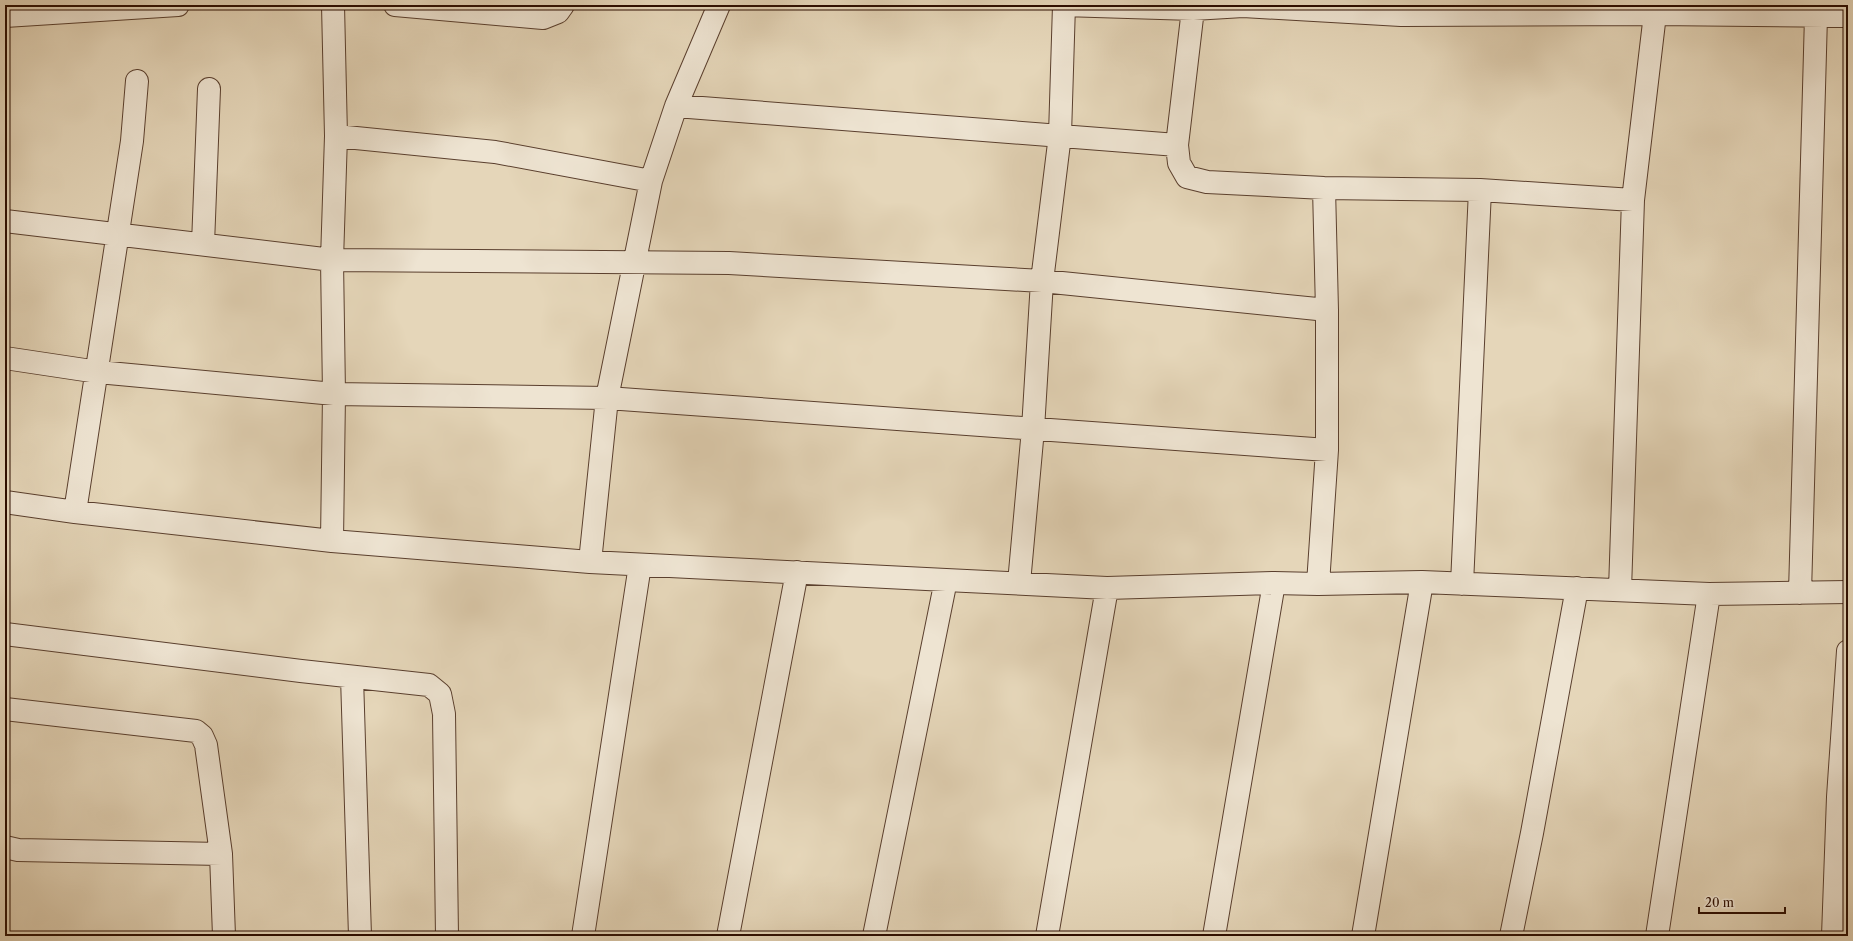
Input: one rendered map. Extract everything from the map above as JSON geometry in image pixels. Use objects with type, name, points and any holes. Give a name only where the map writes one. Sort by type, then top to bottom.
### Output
[{"type":"street","points":[[5,16],[178,5]]},
{"type":"street","points":[[332,541],[334,394],[332,260],[336,136],[334,5]]},
{"type":"street","points":[[395,5],[543,18],[558,12],[563,5]]},
{"type":"street","points":[[590,562],[607,398],[651,181],[676,106],[719,5]]},
{"type":"street","points":[[1019,583],[1033,429],[1042,281],[1060,135],[1064,5],[1193,9],[1252,6],[1401,10],[1573,10],[1655,14],[1848,16]]},
{"type":"street","points":[[1193,9],[1177,145],[1179,163],[1187,177],[1207,182],[1324,188],[1480,190],[1633,200]]},
{"type":"street","points":[[1620,590],[1633,200],[1655,14]]},
{"type":"street","points":[[1800,593],[1816,16]]},
{"type":"street","points":[[75,512],[98,372],[132,141],[137,81]]},
{"type":"street","points":[[203,244],[209,89]]},
{"type":"street","points":[[676,106],[1177,145]]},
{"type":"street","points":[[336,136],[495,152],[651,181]]},
{"type":"street","points":[[1318,584],[1327,450],[1327,310],[1324,188]]},
{"type":"street","points":[[1462,584],[1480,190]]},
{"type":"street","points":[[5,221],[332,260],[634,264],[729,263],[1042,281],[1327,310]]},
{"type":"street","points":[[5,358],[98,372],[334,394],[607,398],[1327,450]]},
{"type":"street","points":[[5,502],[75,512],[332,541],[590,562],[1107,588],[1274,583],[1318,584],[1422,582],[1709,594],[1848,592]]},
{"type":"street","points":[[583,936],[640,565]]},
{"type":"street","points":[[728,936],[797,572]]},
{"type":"street","points":[[874,936],[946,580]]},
{"type":"street","points":[[1363,936],[1422,582]]},
{"type":"street","points":[[1214,936],[1274,583]]},
{"type":"street","points":[[1046,936],[1107,588]]},
{"type":"street","points":[[1511,936],[1532,832],[1577,588]]},
{"type":"street","points":[[1658,936],[1709,594]]},
{"type":"street","points":[[5,634],[352,677],[428,684],[440,694],[444,714],[447,936]]},
{"type":"street","points":[[1833,936],[1843,797],[1848,651]]},
{"type":"street","points":[[352,677],[360,936]]},
{"type":"street","points":[[5,709],[196,731],[202,736],[206,745],[221,854],[224,936]]},
{"type":"street","points":[[5,847],[18,850],[221,854]]}]
